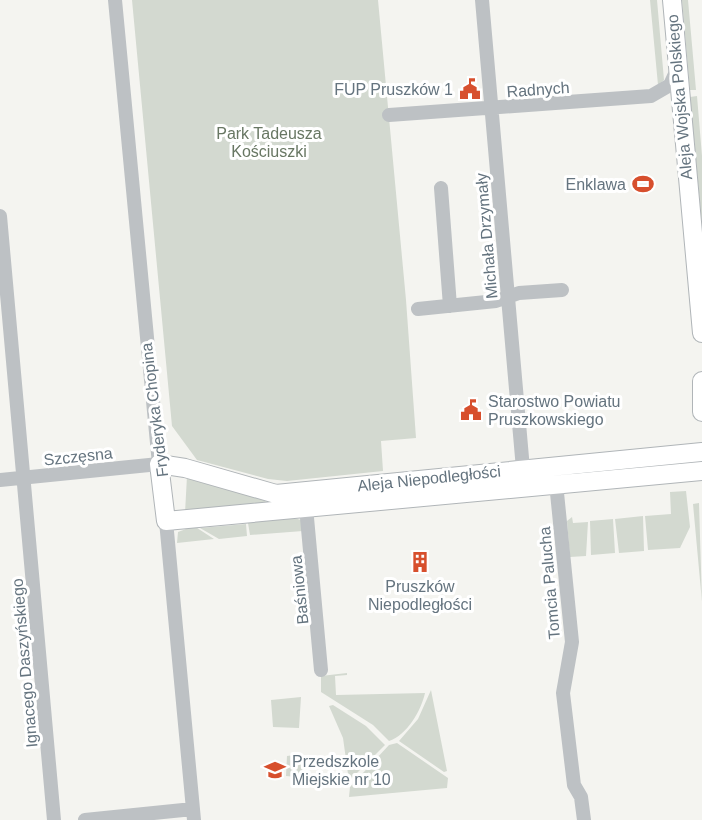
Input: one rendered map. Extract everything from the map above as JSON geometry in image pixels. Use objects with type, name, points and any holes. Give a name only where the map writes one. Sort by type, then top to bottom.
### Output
[{"type":"street","name":"Fryderyka Chopina","points":[[115,0],[193,814]]},
{"type":"street","name":"Michała Drzymały","points":[[482,0],[523,469]]},
{"type":"street","name":"Aleja Wojska Polskiego","points":[[670,2],[700,284],[702,333]]},
{"type":"street","name":"Radnych","points":[[389,115],[651,96],[670,85],[676,72]]},
{"type":"street","points":[[441,188],[450,306]]},
{"type":"street","name":"Ignacego Daszyńskiego","points":[[0,216],[54,820]]},
{"type":"street","points":[[418,309],[496,301],[519,293],[562,290]]},
{"type":"street","points":[[702,381],[702,412]]},
{"type":"street","name":"Aleja Niepodległości","points":[[166,521],[277,502],[523,469],[702,452]]},
{"type":"street","points":[[613,460],[614,480]]},
{"type":"street","name":"Szczęsna","points":[[0,480],[159,465]]},
{"type":"street","name":"Aleja Niepodległości","points":[[159,465],[185,468],[277,502],[306,507],[702,471]]},
{"type":"street","name":"Tomcia Palucha","points":[[556,483],[572,642],[563,693],[574,785],[581,797],[584,820]]},
{"type":"street","name":"Baśniowa","points":[[306,507],[321,670]]},
{"type":"street","points":[[85,820],[193,814]]},
{"type":"green space","name":"Park Tadeusza Kościuszki","points":[[132,0],[378,0],[406,300],[416,438],[381,441],[383,471],[287,481],[268,479],[197,460],[172,426]]},
{"type":"green space","points":[[650,0],[657,0],[664,80],[658,85]]},
{"type":"green space","points":[[682,0],[688,0],[696,90],[690,90]]},
{"type":"green space","points":[[697,96],[702,156],[702,224],[690,97]]},
{"type":"green space","points":[[187,476],[265,498],[266,501],[263,505],[185,513]]},
{"type":"green space","points":[[686,491],[690,527],[680,548],[648,550],[645,516],[671,514],[670,492]]},
{"type":"green space","points":[[699,503],[702,602],[693,504]]},
{"type":"green space","points":[[643,516],[644,551],[619,553],[615,519]]},
{"type":"green space","points":[[291,517],[301,520],[303,531],[250,535],[248,523]]},
{"type":"green space","points":[[572,517],[573,523],[588,522],[586,556],[570,557],[567,521]]},
{"type":"green space","points":[[613,519],[615,553],[591,555],[590,521]]},
{"type":"green space","points":[[246,524],[247,536],[219,539],[200,528]]},
{"type":"green space","points":[[194,526],[214,539],[177,543],[178,532]]},
{"type":"green space","points":[[347,673],[347,675],[335,676],[336,695],[425,693],[417,715],[402,734],[389,741],[373,725],[321,692],[321,676]]},
{"type":"green space","points":[[431,690],[447,771],[444,772],[399,741],[418,719]]},
{"type":"green space","points":[[301,697],[299,728],[273,727],[271,700]]},
{"type":"green space","points":[[333,705],[366,726],[385,745],[349,781],[343,738],[329,706]]},
{"type":"green space","points":[[397,743],[448,778],[447,788],[349,797],[350,787],[389,745]]},
{"type":"green space","points":[[302,754],[307,772],[296,777],[286,776],[287,756]]},
{"type":"place","name":"FUP Pruszków 1","points":[[470,89]]},
{"type":"place","name":"Enklawa","points":[[643,184]]},
{"type":"place","name":"Starostwo Powiatu Pruszkowskiego","points":[[471,410]]},
{"type":"place","name":"Pruszków Niepodległości","points":[[420,562]]},
{"type":"place","name":"Przedszkole Miejskie nr 10","points":[[275,770]]}]
